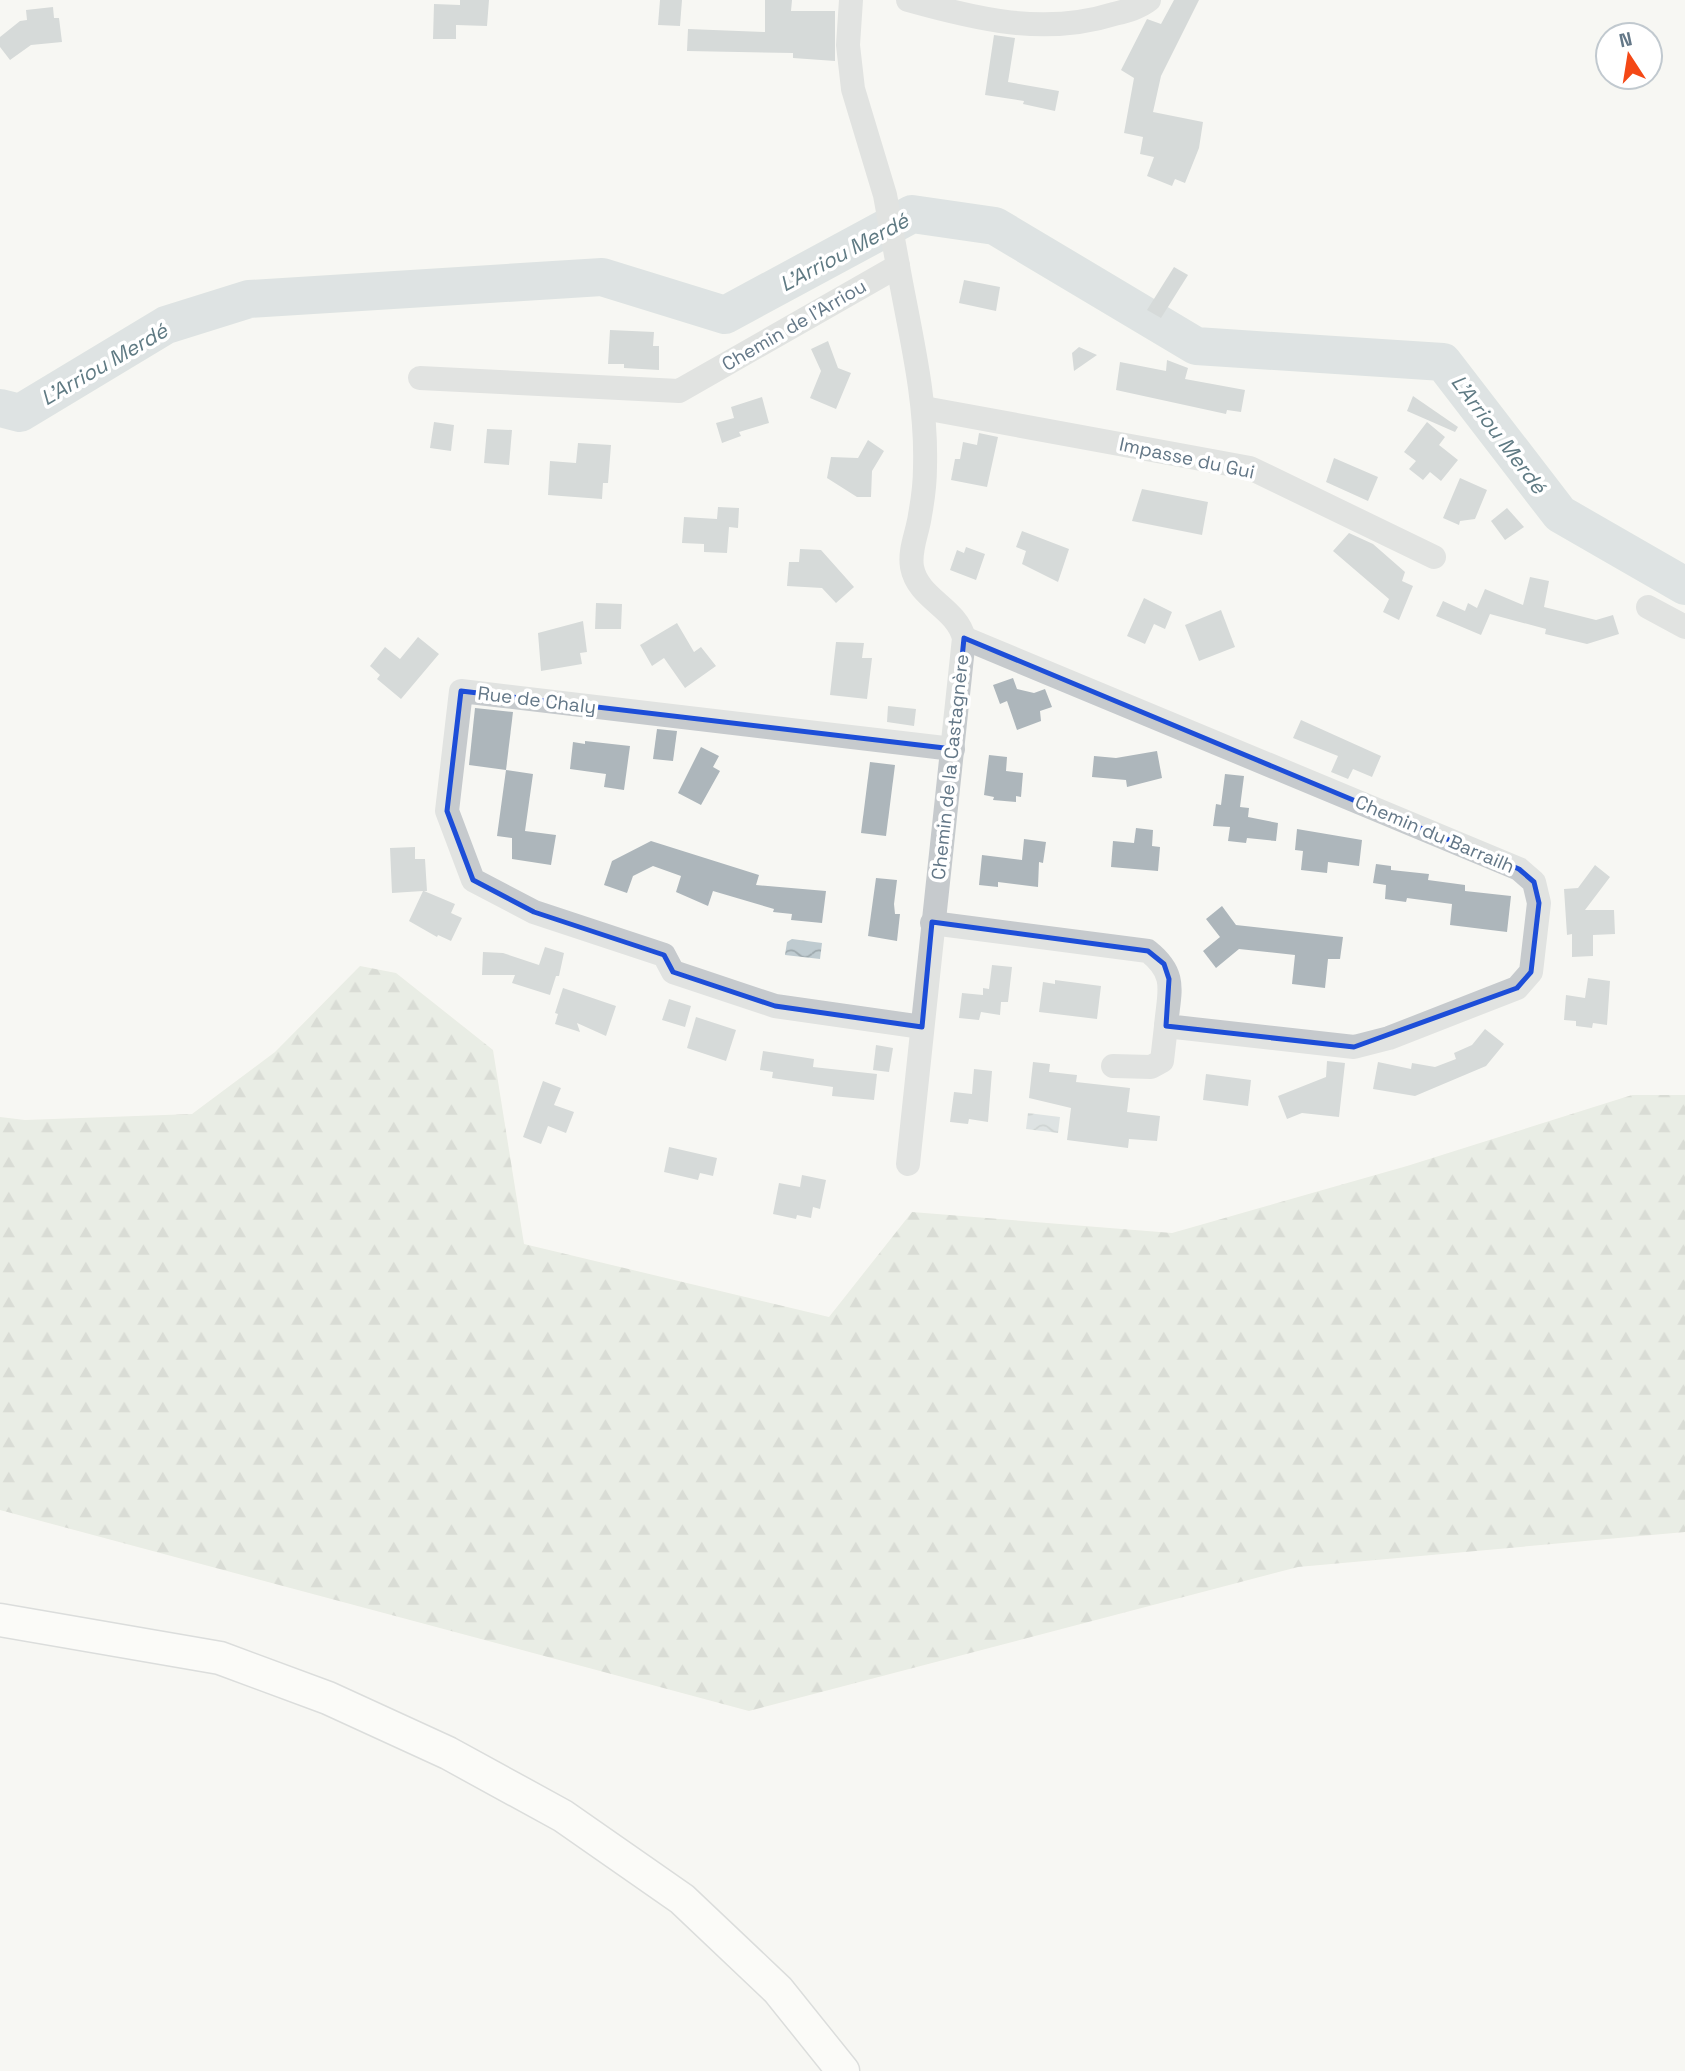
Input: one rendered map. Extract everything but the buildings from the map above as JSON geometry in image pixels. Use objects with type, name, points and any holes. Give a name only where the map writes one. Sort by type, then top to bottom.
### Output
[{"type":"main road","points":[[0,1620],[220,1658],[328,1698],[448,1753],[563,1816],[682,1899],[778,1990],[843,2071]]},
{"type":"main road","points":[[0,1635],[149,1660],[328,1698]]},
{"type":"street","points":[[851,0],[848,45],[853,89],[884,195],[896,262]]},
{"type":"street","points":[[908,0],[972,18],[1044,27],[1095,20],[1142,6],[1149,0]]},
{"type":"street","name":"Chemin de l'Arriou","points":[[420,378],[679,391],[896,262]]},
{"type":"street","name":"Chemin de la Castagnère","points":[[896,262],[924,408],[925,468],[920,516],[911,554],[912,569],[920,586],[951,612],[961,625],[964,638],[908,1164]]},
{"type":"street","name":"Impasse du Gui","points":[[924,408],[1250,467],[1434,557]]},
{"type":"street","points":[[1648,607],[1685,627]]},
{"type":"street","name":"Chemin du Barrailh","points":[[964,638],[1519,869],[1534,882],[1539,903],[1531,972],[1517,988],[1389,1038],[1354,1047],[1166,1026]]},
{"type":"street","name":"Rue de Chaly","points":[[922,1027],[775,1006],[673,972],[664,954],[534,912],[473,880],[447,811],[461,691],[953,749]]},
{"type":"street","points":[[932,923],[1148,951],[1164,964],[1170,979],[1162,1060],[1151,1067],[1113,1066]]},
{"type":"highlighted area","points":[[964,638],[1519,869],[1534,882],[1539,903],[1531,972],[1517,988],[1354,1047],[1166,1026],[1169,979],[1164,964],[1148,951],[932,922],[922,1027],[775,1006],[673,972],[664,955],[534,912],[473,880],[447,811],[461,691],[953,749]]},
{"type":"green space","points":[[360,966],[396,973],[493,1050],[524,1244],[829,1317],[912,1212],[1172,1233],[1407,1166],[1632,1095],[1685,1095],[1685,1532],[1298,1567],[749,1711],[0,1510],[0,1117],[25,1120],[192,1114],[275,1052]]},
{"type":"water","points":[[792,939],[822,943],[820,959],[785,955],[787,942]]},
{"type":"water","points":[[1028,1113],[1060,1117],[1058,1133],[1026,1129]]},
{"type":"waterway","name":"L'Arriou Merdé","points":[[0,408],[20,413],[166,325],[249,299],[602,277],[725,315],[912,214],[995,226],[1196,346],[1443,362],[1560,514],[1685,586]]}]
